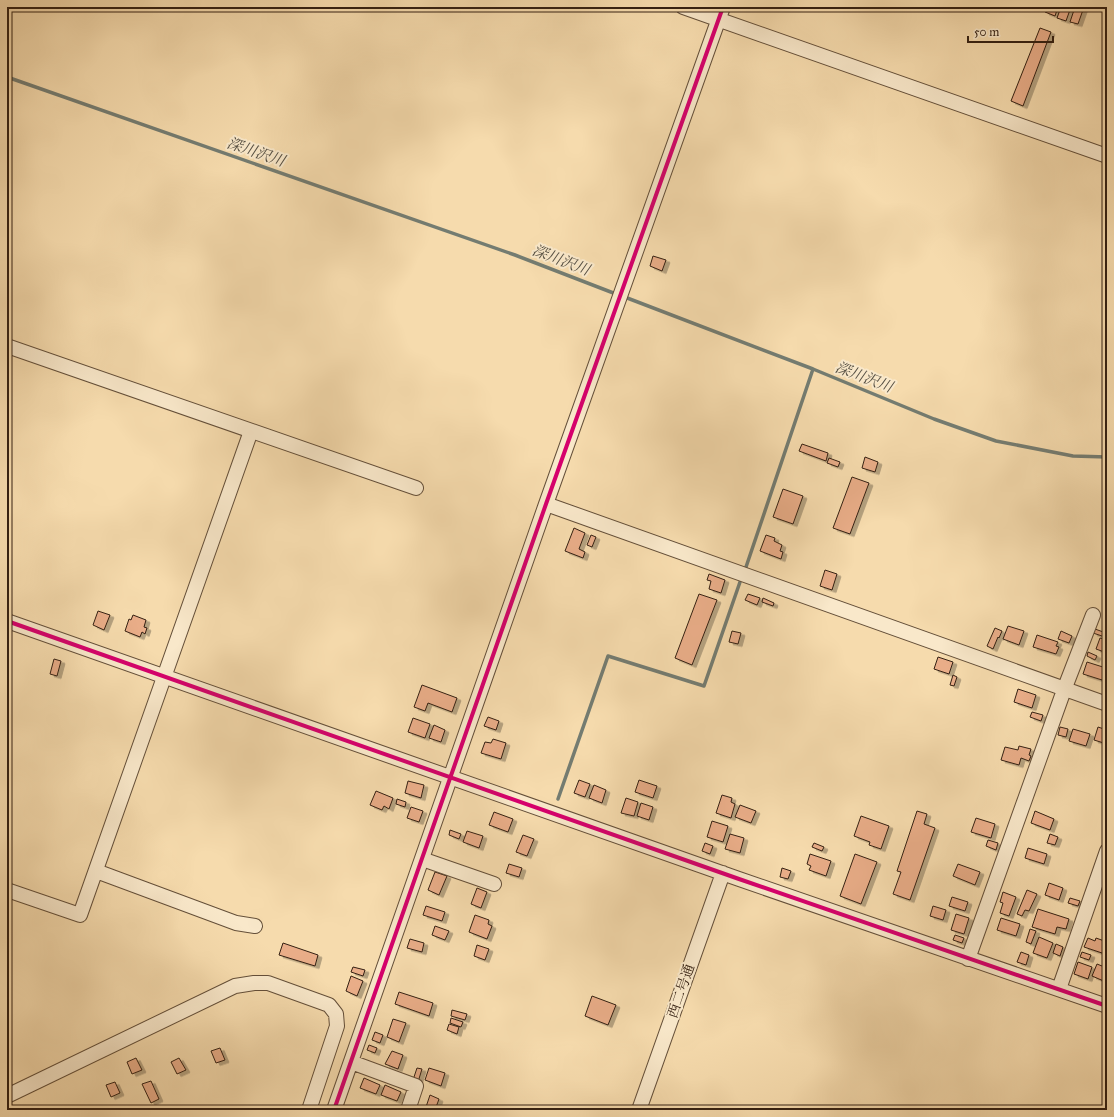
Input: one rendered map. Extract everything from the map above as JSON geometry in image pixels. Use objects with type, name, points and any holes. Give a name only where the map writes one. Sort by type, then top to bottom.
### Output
[{"type":"street","points":[[683,7],[721,13],[1107,156]]},
{"type":"street","points":[[334,1110],[546,504],[721,13]]},
{"type":"street","points":[[7,346],[416,488]]},
{"type":"street","points":[[7,890],[80,915],[251,431]]},
{"type":"street","points":[[546,504],[1064,690],[1107,704]]},
{"type":"street","points":[[968,959],[1064,690],[1093,615]]},
{"type":"street","points":[[7,621],[164,675],[722,873],[1107,1006]]},
{"type":"street","points":[[1058,989],[1107,851]]},
{"type":"street","points":[[422,859],[494,884]]},
{"type":"street","points":[[96,871],[236,924],[255,926]]},
{"type":"street","name":"西二号通","points":[[639,1110],[722,873]]},
{"type":"street","points":[[7,1096],[235,986],[254,983],[268,983],[328,1005],[336,1014],[337,1026],[309,1110]]},
{"type":"street","points":[[351,1062],[416,1086],[408,1110]]},
{"type":"building","points":[[1047,7],[1058,7],[1055,16],[1045,12]]},
{"type":"building","points":[[1061,7],[1071,7],[1066,21],[1057,18]]},
{"type":"building","points":[[1075,7],[1084,7],[1078,24],[1070,22]]},
{"type":"building","points":[[1040,28],[1051,32],[1023,106],[1011,101]]},
{"type":"building","points":[[653,256],[666,260],[662,271],[650,266]]},
{"type":"building","points":[[802,444],[828,453],[826,461],[799,451]]},
{"type":"building","points":[[865,457],[878,462],[875,472],[862,468]]},
{"type":"building","points":[[829,458],[840,462],[838,467],[827,463]]},
{"type":"building","points":[[852,477],[869,483],[850,534],[833,528]]},
{"type":"building","points":[[783,489],[803,496],[793,524],[773,517]]},
{"type":"building","points":[[574,528],[585,533],[579,549],[585,552],[583,558],[565,551]]},
{"type":"building","points":[[591,535],[596,537],[592,547],[587,545]]},
{"type":"building","points":[[766,535],[775,538],[774,541],[782,545],[780,551],[783,552],[781,559],[760,551]]},
{"type":"building","points":[[825,570],[837,574],[832,590],[820,586]]},
{"type":"building","points":[[709,574],[725,580],[721,593],[709,589],[711,581],[707,580]]},
{"type":"building","points":[[699,594],[717,600],[692,665],[675,658]]},
{"type":"building","points":[[748,594],[760,598],[757,605],[745,600]]},
{"type":"building","points":[[763,598],[774,603],[773,606],[762,602]]},
{"type":"building","points":[[98,611],[110,615],[104,630],[93,625]]},
{"type":"building","points":[[133,615],[146,620],[144,627],[147,628],[145,634],[142,632],[140,637],[125,631],[129,619],[131,620]]},
{"type":"building","points":[[1008,626],[1024,631],[1019,645],[1003,639]]},
{"type":"building","points":[[995,628],[1002,631],[993,649],[987,646]]},
{"type":"building","points":[[1095,629],[1106,633],[1105,637],[1093,633]]},
{"type":"building","points":[[732,631],[741,633],[738,644],[729,642]]},
{"type":"building","points":[[1061,631],[1072,636],[1069,643],[1058,639]]},
{"type":"building","points":[[1037,635],[1058,642],[1056,646],[1059,647],[1056,654],[1033,647]]},
{"type":"building","points":[[1100,638],[1107,640],[1107,653],[1096,649]]},
{"type":"building","points":[[1088,652],[1097,656],[1095,660],[1087,656]]},
{"type":"building","points":[[938,657],[953,662],[949,674],[934,669]]},
{"type":"building","points":[[54,659],[61,661],[57,676],[50,674]]},
{"type":"building","points":[[1087,662],[1106,668],[1102,680],[1083,674]]},
{"type":"building","points":[[953,675],[957,677],[954,686],[950,685]]},
{"type":"building","points":[[422,685],[457,698],[452,712],[428,703],[425,711],[414,707]]},
{"type":"building","points":[[1018,689],[1036,695],[1032,708],[1014,702]]},
{"type":"building","points":[[1032,712],[1043,715],[1041,721],[1030,717]]},
{"type":"building","points":[[488,717],[499,721],[496,730],[484,726]]},
{"type":"building","points":[[413,718],[430,724],[425,738],[408,732]]},
{"type":"building","points":[[434,725],[445,730],[441,742],[429,738]]},
{"type":"building","points":[[1060,727],[1068,729],[1066,737],[1058,735]]},
{"type":"building","points":[[1098,727],[1107,730],[1107,744],[1094,740]]},
{"type":"building","points":[[1073,729],[1090,734],[1086,746],[1069,741]]},
{"type":"building","points":[[493,739],[506,743],[501,759],[481,753],[485,742],[491,743]]},
{"type":"building","points":[[1019,746],[1031,749],[1029,761],[1021,758],[1019,765],[1001,760],[1005,747],[1018,750]]},
{"type":"building","points":[[579,780],[590,784],[585,797],[574,793]]},
{"type":"building","points":[[639,780],[657,786],[653,798],[635,792]]},
{"type":"building","points":[[408,781],[424,785],[421,798],[405,793]]},
{"type":"building","points":[[594,785],[606,790],[602,803],[589,798]]},
{"type":"building","points":[[376,791],[393,798],[389,809],[384,806],[382,810],[370,805]]},
{"type":"building","points":[[722,795],[732,798],[731,802],[735,804],[731,818],[716,813]]},
{"type":"building","points":[[626,798],[638,802],[634,816],[621,813]]},
{"type":"building","points":[[397,799],[406,802],[405,807],[396,804]]},
{"type":"building","points":[[641,803],[653,807],[649,820],[637,816]]},
{"type":"building","points":[[740,805],[756,811],[751,823],[735,817]]},
{"type":"building","points":[[411,807],[423,811],[419,822],[407,818]]},
{"type":"building","points":[[917,811],[927,814],[924,824],[935,828],[910,900],[893,894],[901,872],[897,871]]},
{"type":"building","points":[[1035,811],[1054,819],[1050,830],[1031,823]]},
{"type":"building","points":[[494,812],[513,819],[508,832],[489,825]]},
{"type":"building","points":[[861,816],[889,826],[881,849],[869,845],[870,842],[854,836]]},
{"type":"building","points":[[976,818],[995,824],[991,838],[971,832]]},
{"type":"building","points":[[712,821],[728,826],[723,842],[707,837]]},
{"type":"building","points":[[450,830],[461,834],[459,839],[449,835]]},
{"type":"building","points":[[467,831],[483,836],[479,848],[463,842]]},
{"type":"building","points":[[730,834],[744,838],[740,853],[725,849]]},
{"type":"building","points":[[1050,834],[1058,837],[1055,845],[1047,843]]},
{"type":"building","points":[[523,835],[534,839],[527,856],[516,852]]},
{"type":"building","points":[[988,840],[998,843],[996,850],[986,846]]},
{"type":"building","points":[[705,843],[713,846],[710,854],[702,851]]},
{"type":"building","points":[[814,843],[824,847],[822,851],[812,847]]},
{"type":"building","points":[[1028,848],[1047,854],[1044,864],[1025,858]]},
{"type":"building","points":[[810,854],[831,861],[826,876],[809,870],[811,866],[807,864]]},
{"type":"building","points":[[855,854],[877,862],[861,904],[840,896]]},
{"type":"building","points":[[509,864],[522,868],[519,877],[506,873]]},
{"type":"building","points":[[958,864],[980,872],[975,885],[953,876]]},
{"type":"building","points":[[782,868],[791,871],[788,879],[780,877]]},
{"type":"building","points":[[435,872],[447,876],[439,895],[428,890]]},
{"type":"building","points":[[1049,883],[1063,888],[1059,900],[1045,895]]},
{"type":"building","points":[[477,888],[487,892],[481,908],[471,904]]},
{"type":"building","points":[[1027,890],[1037,894],[1029,911],[1025,910],[1022,916],[1017,914]]},
{"type":"building","points":[[1003,892],[1016,897],[1009,916],[1000,913],[1003,903],[1000,902]]},
{"type":"building","points":[[952,897],[968,902],[965,911],[949,906]]},
{"type":"building","points":[[1070,898],[1080,901],[1078,906],[1068,903]]},
{"type":"building","points":[[426,906],[445,912],[442,921],[423,915]]},
{"type":"building","points":[[933,906],[946,910],[943,920],[930,916]]},
{"type":"building","points":[[1038,909],[1069,919],[1066,929],[1057,927],[1055,934],[1032,927]]},
{"type":"building","points":[[956,914],[969,918],[964,934],[951,930]]},
{"type":"building","points":[[475,915],[489,920],[488,924],[492,926],[487,939],[469,932]]},
{"type":"building","points":[[1001,918],[1020,924],[1016,936],[997,930]]},
{"type":"building","points":[[435,926],[449,931],[445,940],[432,935]]},
{"type":"building","points":[[1030,929],[1036,931],[1031,944],[1026,942]]},
{"type":"building","points":[[955,935],[964,938],[962,943],[953,940]]},
{"type":"building","points":[[1039,937],[1053,943],[1047,958],[1033,953]]},
{"type":"building","points":[[1088,938],[1095,941],[1096,938],[1107,942],[1105,954],[1084,947]]},
{"type":"building","points":[[410,939],[424,943],[422,952],[407,948]]},
{"type":"building","points":[[283,943],[318,955],[315,966],[279,955]]},
{"type":"building","points":[[1056,944],[1063,947],[1060,956],[1053,953]]},
{"type":"building","points":[[477,945],[489,949],[485,960],[474,956]]},
{"type":"building","points":[[1021,952],[1029,955],[1026,965],[1017,962]]},
{"type":"building","points":[[1082,952],[1091,955],[1089,960],[1080,957]]},
{"type":"building","points":[[1078,962],[1092,967],[1088,979],[1074,974]]},
{"type":"building","points":[[1097,964],[1107,968],[1106,982],[1092,976]]},
{"type":"building","points":[[353,967],[365,970],[363,976],[351,972]]},
{"type":"building","points":[[351,976],[363,981],[357,996],[346,991]]},
{"type":"building","points":[[399,992],[433,1003],[429,1016],[395,1004]]},
{"type":"building","points":[[592,996],[616,1005],[608,1025],[585,1016]]},
{"type":"building","points":[[452,1010],[467,1014],[465,1020],[451,1016]]},
{"type":"building","points":[[451,1018],[463,1022],[461,1027],[450,1023]]},
{"type":"building","points":[[393,1019],[406,1023],[399,1042],[387,1037]]},
{"type":"building","points":[[449,1024],[459,1027],[457,1034],[447,1030]]},
{"type":"building","points":[[375,1032],[383,1035],[380,1043],[372,1040]]},
{"type":"building","points":[[369,1045],[377,1048],[375,1053],[367,1050]]},
{"type":"building","points":[[220,1048],[225,1060],[216,1063],[211,1051]]},
{"type":"building","points":[[392,1051],[403,1055],[398,1069],[385,1064]]},
{"type":"building","points":[[136,1058],[142,1070],[132,1074],[127,1062]]},
{"type":"building","points":[[179,1058],[186,1070],[177,1074],[171,1062]]},
{"type":"building","points":[[417,1068],[422,1069],[418,1082],[413,1080]]},
{"type":"building","points":[[429,1068],[445,1073],[441,1086],[425,1080]]},
{"type":"building","points":[[364,1078],[380,1085],[376,1094],[360,1088]]},
{"type":"building","points":[[151,1081],[159,1099],[151,1103],[142,1084]]},
{"type":"building","points":[[115,1082],[120,1093],[111,1097],[106,1085]]},
{"type":"building","points":[[385,1085],[401,1092],[397,1101],[381,1095]]},
{"type":"building","points":[[430,1095],[439,1099],[435,1110],[425,1110]]},
{"type":"waterway","name":"深川沢川","points":[[7,77],[515,255],[616,294]]},
{"type":"waterway","name":"深川沢川","points":[[622,296],[813,369],[934,419],[996,441],[1073,456],[1107,457]]},
{"type":"waterway","points":[[745,570],[813,369]]},
{"type":"waterway","points":[[558,799],[608,656],[704,686],[740,582]]},
{"type":"cycle path","points":[[334,1110],[546,504],[723,7]]},
{"type":"cycle path","points":[[7,621],[739,879],[1107,1006]]}]
